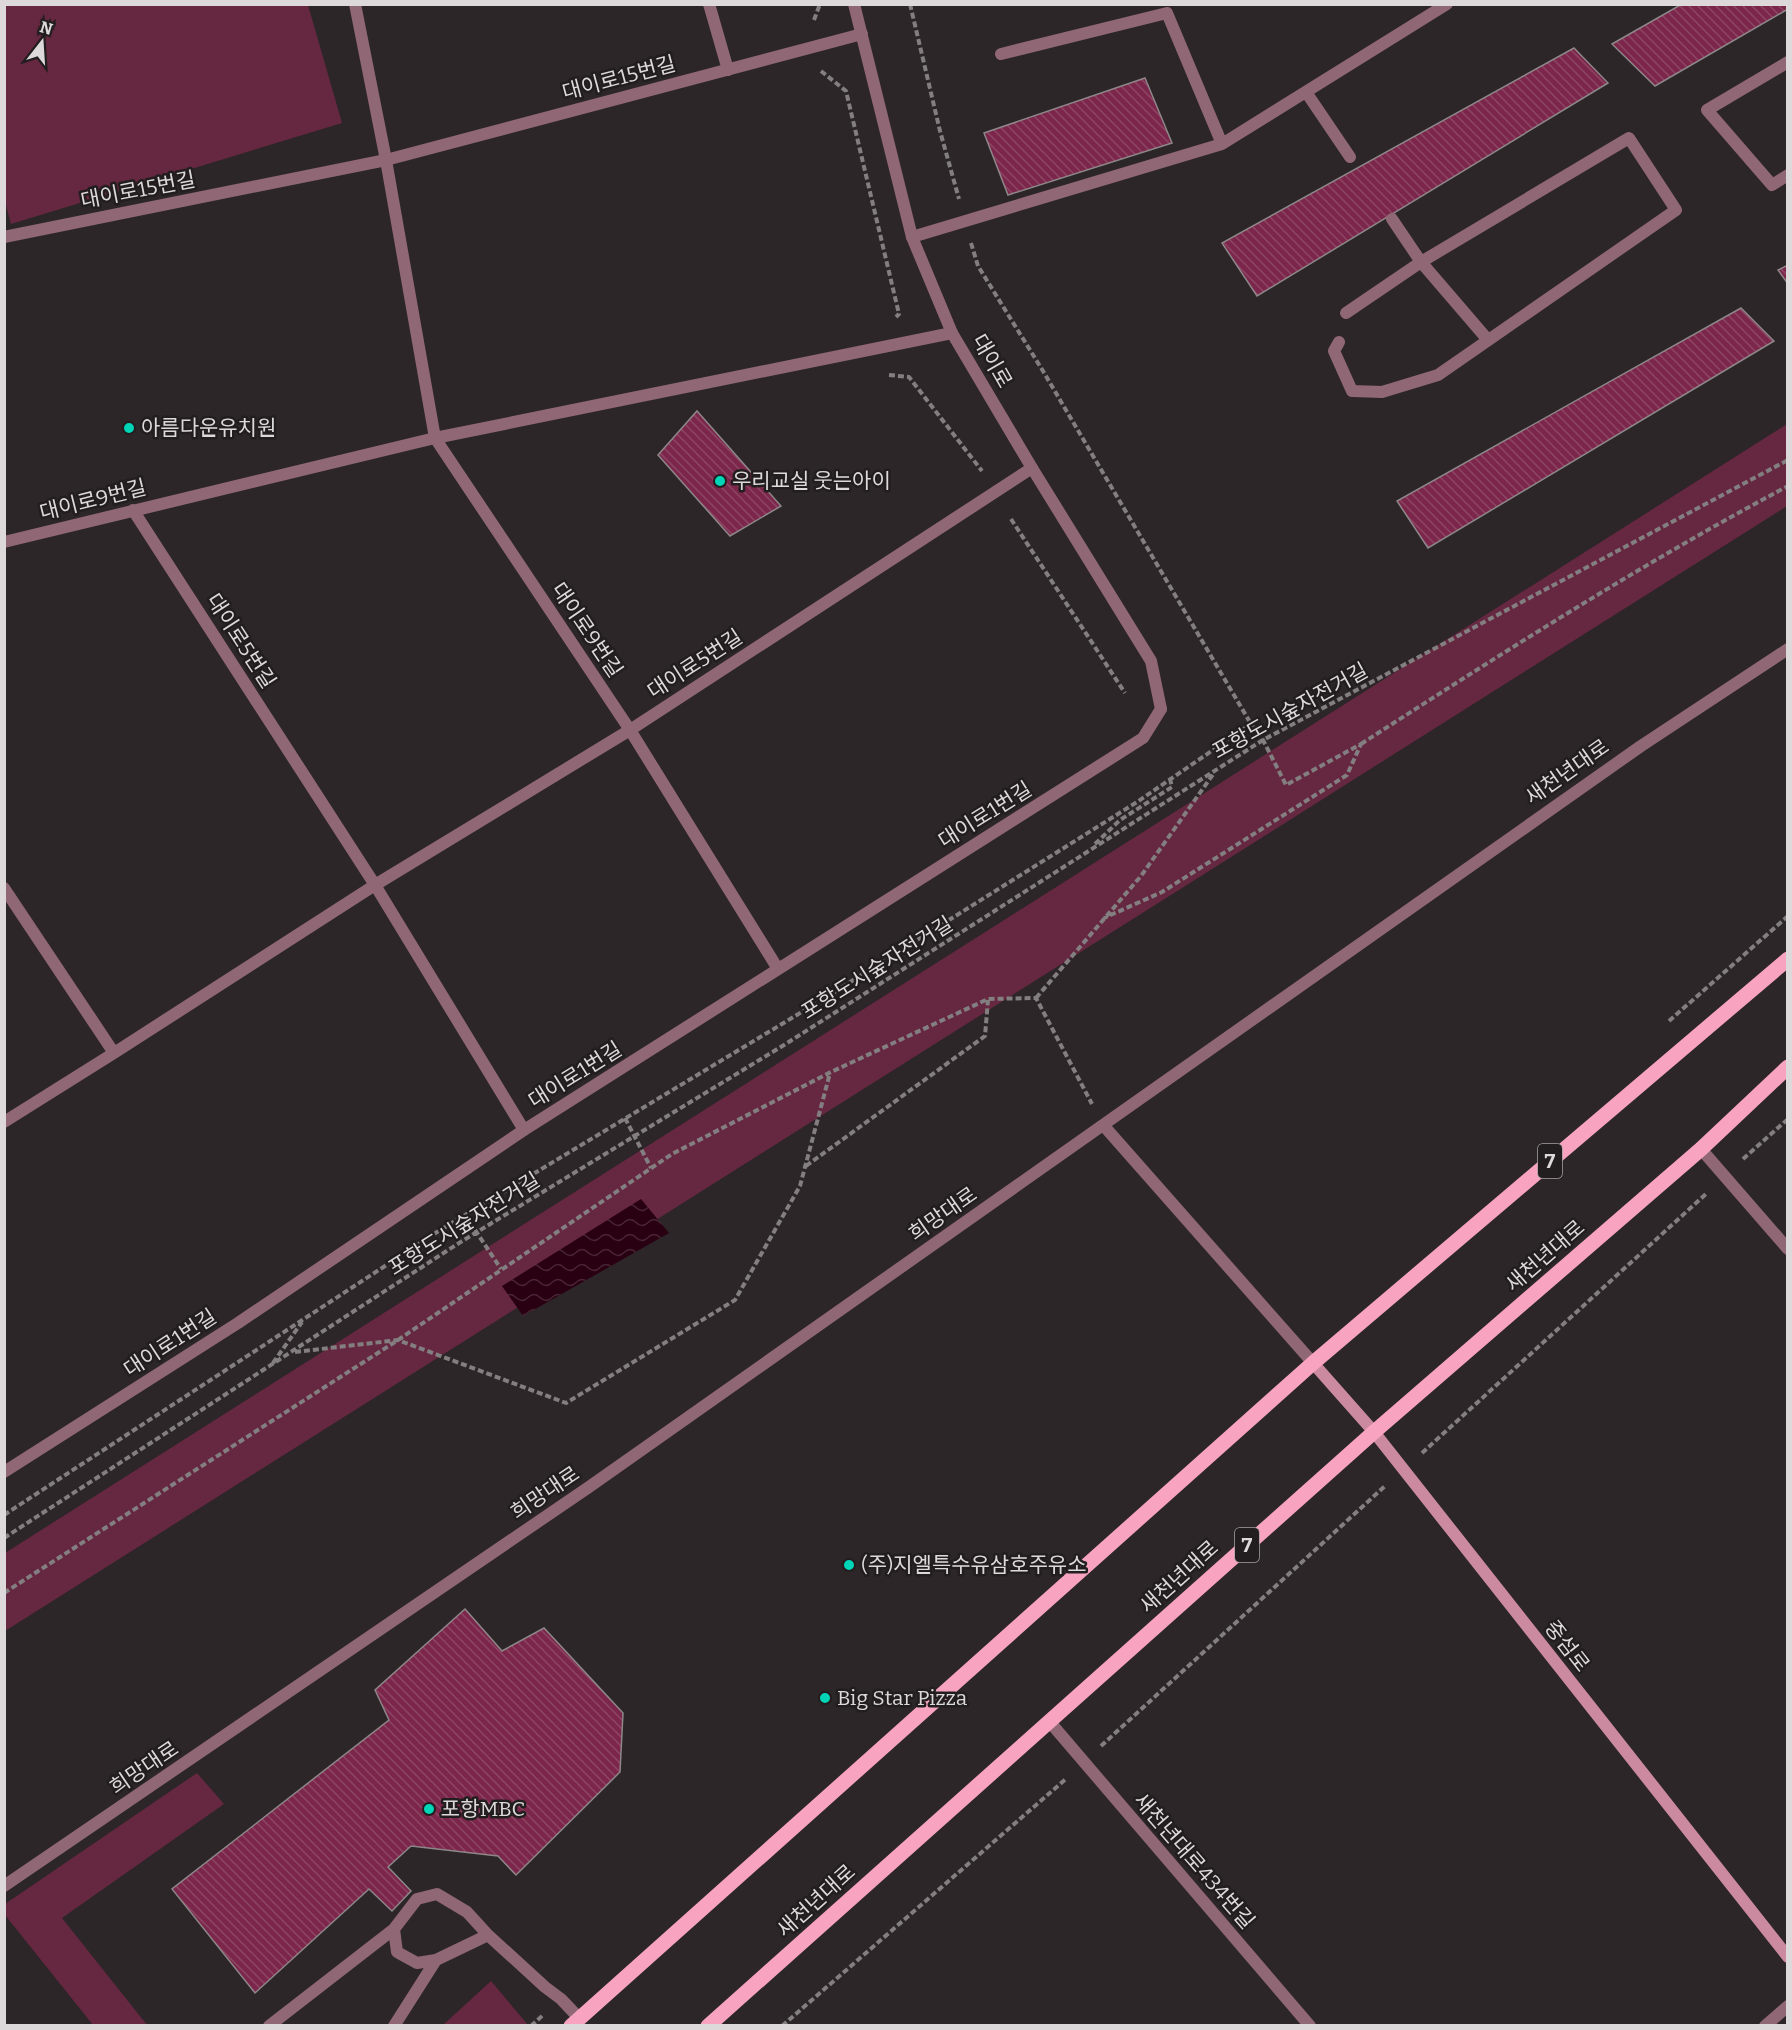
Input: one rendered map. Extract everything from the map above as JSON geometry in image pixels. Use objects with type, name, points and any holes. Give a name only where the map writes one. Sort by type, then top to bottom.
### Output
[{"type":"main road","name":"7","points":[[575,2022],[1313,1363],[1788,959]]},
{"type":"main road","name":"새천년대로","points":[[708,2025],[1374,1432],[1701,1149],[1788,1067]]},
{"type":"main road","name":"중섬로","points":[[1313,1363],[1374,1432],[1788,1957]]},
{"type":"street","points":[[355,4],[386,160],[435,438]]},
{"type":"street","points":[[709,4],[728,70]]},
{"type":"street","name":"대이로","points":[[854,4],[912,237],[952,333],[1151,662],[1161,709]]},
{"type":"street","points":[[912,237],[1222,144],[1447,4]]},
{"type":"street","points":[[1001,54],[1167,13],[1222,144]]},
{"type":"street","name":"대이로15번길","points":[[4,237],[386,160],[862,34]]},
{"type":"street","points":[[1788,62],[1707,110],[1772,185],[1788,175]]},
{"type":"street","points":[[1306,92],[1350,157]]},
{"type":"street","points":[[1339,342],[1334,351],[1352,391],[1382,392],[1438,375],[1676,210],[1629,138],[1421,262],[1346,313]]},
{"type":"street","points":[[1392,219],[1421,262],[1488,340]]},
{"type":"street","name":"대이로9번길","points":[[4,542],[435,438],[952,333]]},
{"type":"street","name":"대이로9번길","points":[[435,438],[630,730],[778,969]]},
{"type":"street","name":"대이로5번길","points":[[4,1122],[375,885],[630,730],[1032,468]]},
{"type":"street","name":"대이로5번길","points":[[133,510],[375,885],[524,1130]]},
{"type":"street","name":"새천년대로","points":[[1104,1126],[1641,746],[1788,649]]},
{"type":"street","name":"대이로1번길","points":[[4,1472],[237,1323],[524,1130],[1143,738],[1161,709]]},
{"type":"street","points":[[4,888],[114,1053]]},
{"type":"street","points":[[1104,1126],[1313,1363]]},
{"type":"street","name":"희망대로","points":[[4,1886],[589,1487],[1104,1126]]},
{"type":"street","points":[[1701,1149],[1788,1249]]},
{"type":"street","name":"새천년대로434번길","points":[[1049,1721],[1310,2025]]},
{"type":"street","points":[[269,2025],[394,1929],[417,1899],[437,1894],[467,1912],[488,1935],[561,1999],[575,2022]]},
{"type":"street","points":[[394,1929],[398,1952],[417,1963],[436,1960],[488,1935]]},
{"type":"street","points":[[394,2025],[436,1960]]},
{"type":"street","points":[[1765,2025],[1788,2006]]},
{"type":"path","points":[[910,4],[940,130],[978,266],[1043,370],[1251,724],[1263,740],[1286,784],[1361,744],[1488,663],[1704,531],[1788,486]]},
{"type":"path","points":[[820,70],[846,91],[899,314],[891,322]]},
{"type":"path","points":[[890,375],[909,377],[983,471]]},
{"type":"path","name":"포항도시숲자전거길","points":[[4,1538],[477,1232],[784,1045],[1263,740],[1788,460]]},
{"type":"path","points":[[1011,519],[1125,693]]},
{"type":"path","points":[[4,1515],[465,1215],[820,1001],[1170,779],[1251,724]]},
{"type":"path","points":[[1104,918],[1162,892],[1347,775],[1361,744]]},
{"type":"path","points":[[4,1593],[398,1340],[672,1154],[831,1072],[988,999],[1036,998],[1141,876],[1216,769]]},
{"type":"path","points":[[1088,851],[1120,820],[1172,787],[1170,779]]},
{"type":"path","points":[[1036,998],[1104,1126]]},
{"type":"path","points":[[806,1166],[985,1036],[988,999]]},
{"type":"path","points":[[291,1353],[398,1340],[566,1403],[735,1300],[801,1186],[831,1072]]},
{"type":"path","points":[[625,1118],[651,1168]]},
{"type":"path","points":[[782,2025],[1084,1762],[1788,1119]]},
{"type":"path","points":[[465,1215],[501,1269]]},
{"type":"path","points":[[271,1366],[304,1319]]},
{"type":"shaded area","points":[[4,5],[308,5],[342,123],[11,224],[4,198]]},
{"type":"shaded area","points":[[1787,424],[1787,506],[5,1631],[5,1553]]},
{"type":"shaded area","points":[[197,1773],[224,1804],[62,1918],[147,2025],[93,2025],[5,1915],[5,1904]]},
{"type":"shaded area","points":[[491,1981],[528,2025],[443,2025]]},
{"type":"water","points":[[641,1199],[669,1233],[523,1316],[502,1286]]},
{"type":"building","points":[[1682,4],[1788,4],[1788,9],[1655,86],[1612,44]]},
{"type":"building","points":[[1574,48],[1608,83],[1257,296],[1222,243]]},
{"type":"building","points":[[1145,78],[1172,143],[1008,195],[984,133]]},
{"type":"building","points":[[1788,265],[1788,284],[1778,270]]},
{"type":"building","points":[[1741,308],[1774,341],[1428,548],[1397,501]]},
{"type":"building","name":"우리교실 웃는아이","points":[[697,411],[781,506],[730,536],[658,455]]},
{"type":"building","name":"포항MBC","points":[[465,1609],[502,1651],[544,1628],[623,1713],[620,1772],[516,1875],[498,1856],[411,1846],[388,1867],[411,1891],[392,1911],[369,1889],[255,1993],[172,1889],[389,1720],[375,1690]]},
{"type":"place","name":"아름다운유치원","points":[[129,428]]},
{"type":"place","name":"우리교실 웃는아이","points":[[720,481]]},
{"type":"place","name":"(주)지엘특수유삼호주유소","points":[[849,1565]]},
{"type":"place","name":"Big Star Pizza","points":[[825,1698]]},
{"type":"place","name":"포항MBC","points":[[429,1809]]}]
